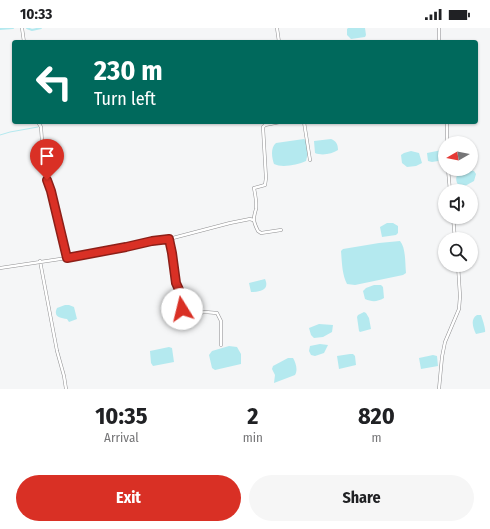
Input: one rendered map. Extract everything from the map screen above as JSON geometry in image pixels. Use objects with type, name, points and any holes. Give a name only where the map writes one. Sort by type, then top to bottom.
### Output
[{"type":"street","points":[[22,28],[24,40]]},
{"type":"street","points":[[277,28],[279,40]]},
{"type":"street","points":[[439,28],[439,40]]},
{"type":"street","points":[[39,124],[41,127],[44,170],[51,191],[67,258]]},
{"type":"street","points":[[270,124],[262,127],[266,178],[265,185],[254,188],[256,208],[253,220],[258,231],[261,233],[281,230]]},
{"type":"street","points":[[304,124],[310,160]]},
{"type":"street","points":[[447,124],[447,136]]},
{"type":"street","points":[[0,268],[67,258],[169,239],[230,223],[250,219],[253,220]]},
{"type":"street","points":[[169,239],[176,283],[181,294],[180,302],[183,311],[187,315],[205,312],[217,313],[221,321],[221,345]]},
{"type":"street","points":[[40,261],[57,351],[66,389]]},
{"type":"street","points":[[439,389],[445,342],[459,309],[458,272]]},
{"type":"water","points":[[348,28],[365,28],[366,35],[365,37],[351,39],[347,35]]},
{"type":"water","points":[[331,139],[338,146],[338,150],[327,154],[315,153],[314,141]]},
{"type":"water","points":[[306,140],[308,153],[306,161],[290,166],[274,164],[272,150],[276,143]]},
{"type":"water","points":[[411,151],[419,153],[422,163],[416,166],[407,167],[402,163],[401,155]]},
{"type":"water","points":[[438,151],[438,161],[428,161],[427,153]]},
{"type":"water","points":[[475,176],[474,181],[469,184],[458,184],[456,177]]},
{"type":"water","points":[[387,223],[393,223],[398,226],[398,233],[396,235],[382,237],[380,227]]},
{"type":"water","points":[[400,241],[404,252],[406,273],[403,275],[355,285],[347,284],[342,264],[341,251],[343,249]]},
{"type":"water","points":[[265,279],[266,286],[263,290],[251,292],[249,283]]},
{"type":"water","points":[[374,285],[381,285],[383,287],[384,298],[374,301],[365,299],[363,291]]},
{"type":"water","points":[[65,305],[74,307],[77,319],[69,322],[67,319],[57,315],[57,308]]},
{"type":"water","points":[[364,312],[369,318],[371,329],[360,332],[357,317]]},
{"type":"water","points":[[477,315],[481,315],[485,332],[476,334],[473,326],[473,319]]},
{"type":"water","points":[[319,324],[333,325],[332,332],[323,337],[314,338],[311,335],[309,328]]},
{"type":"water","points":[[320,344],[328,345],[324,353],[315,356],[311,355],[309,351],[310,346]]},
{"type":"water","points":[[229,346],[237,347],[241,354],[241,364],[215,370],[212,368],[209,355],[212,351]]},
{"type":"water","points":[[169,347],[172,348],[174,362],[153,366],[151,363],[150,351]]},
{"type":"water","points":[[350,354],[355,356],[356,365],[339,369],[337,356]]},
{"type":"water","points":[[433,355],[437,356],[438,366],[421,369],[419,358]]},
{"type":"water","points":[[288,358],[293,358],[295,362],[295,375],[274,383],[275,375],[272,369],[273,366]]},
{"type":"waterway","points":[[0,29],[13,28]]},
{"type":"waterway","points":[[27,28],[32,30],[41,28]]},
{"type":"waterway","points":[[0,135],[38,127]]},
{"type":"route","points":[[47,180],[67,258],[169,239],[176,275],[176,283],[181,294],[180,302],[182,309]]}]
